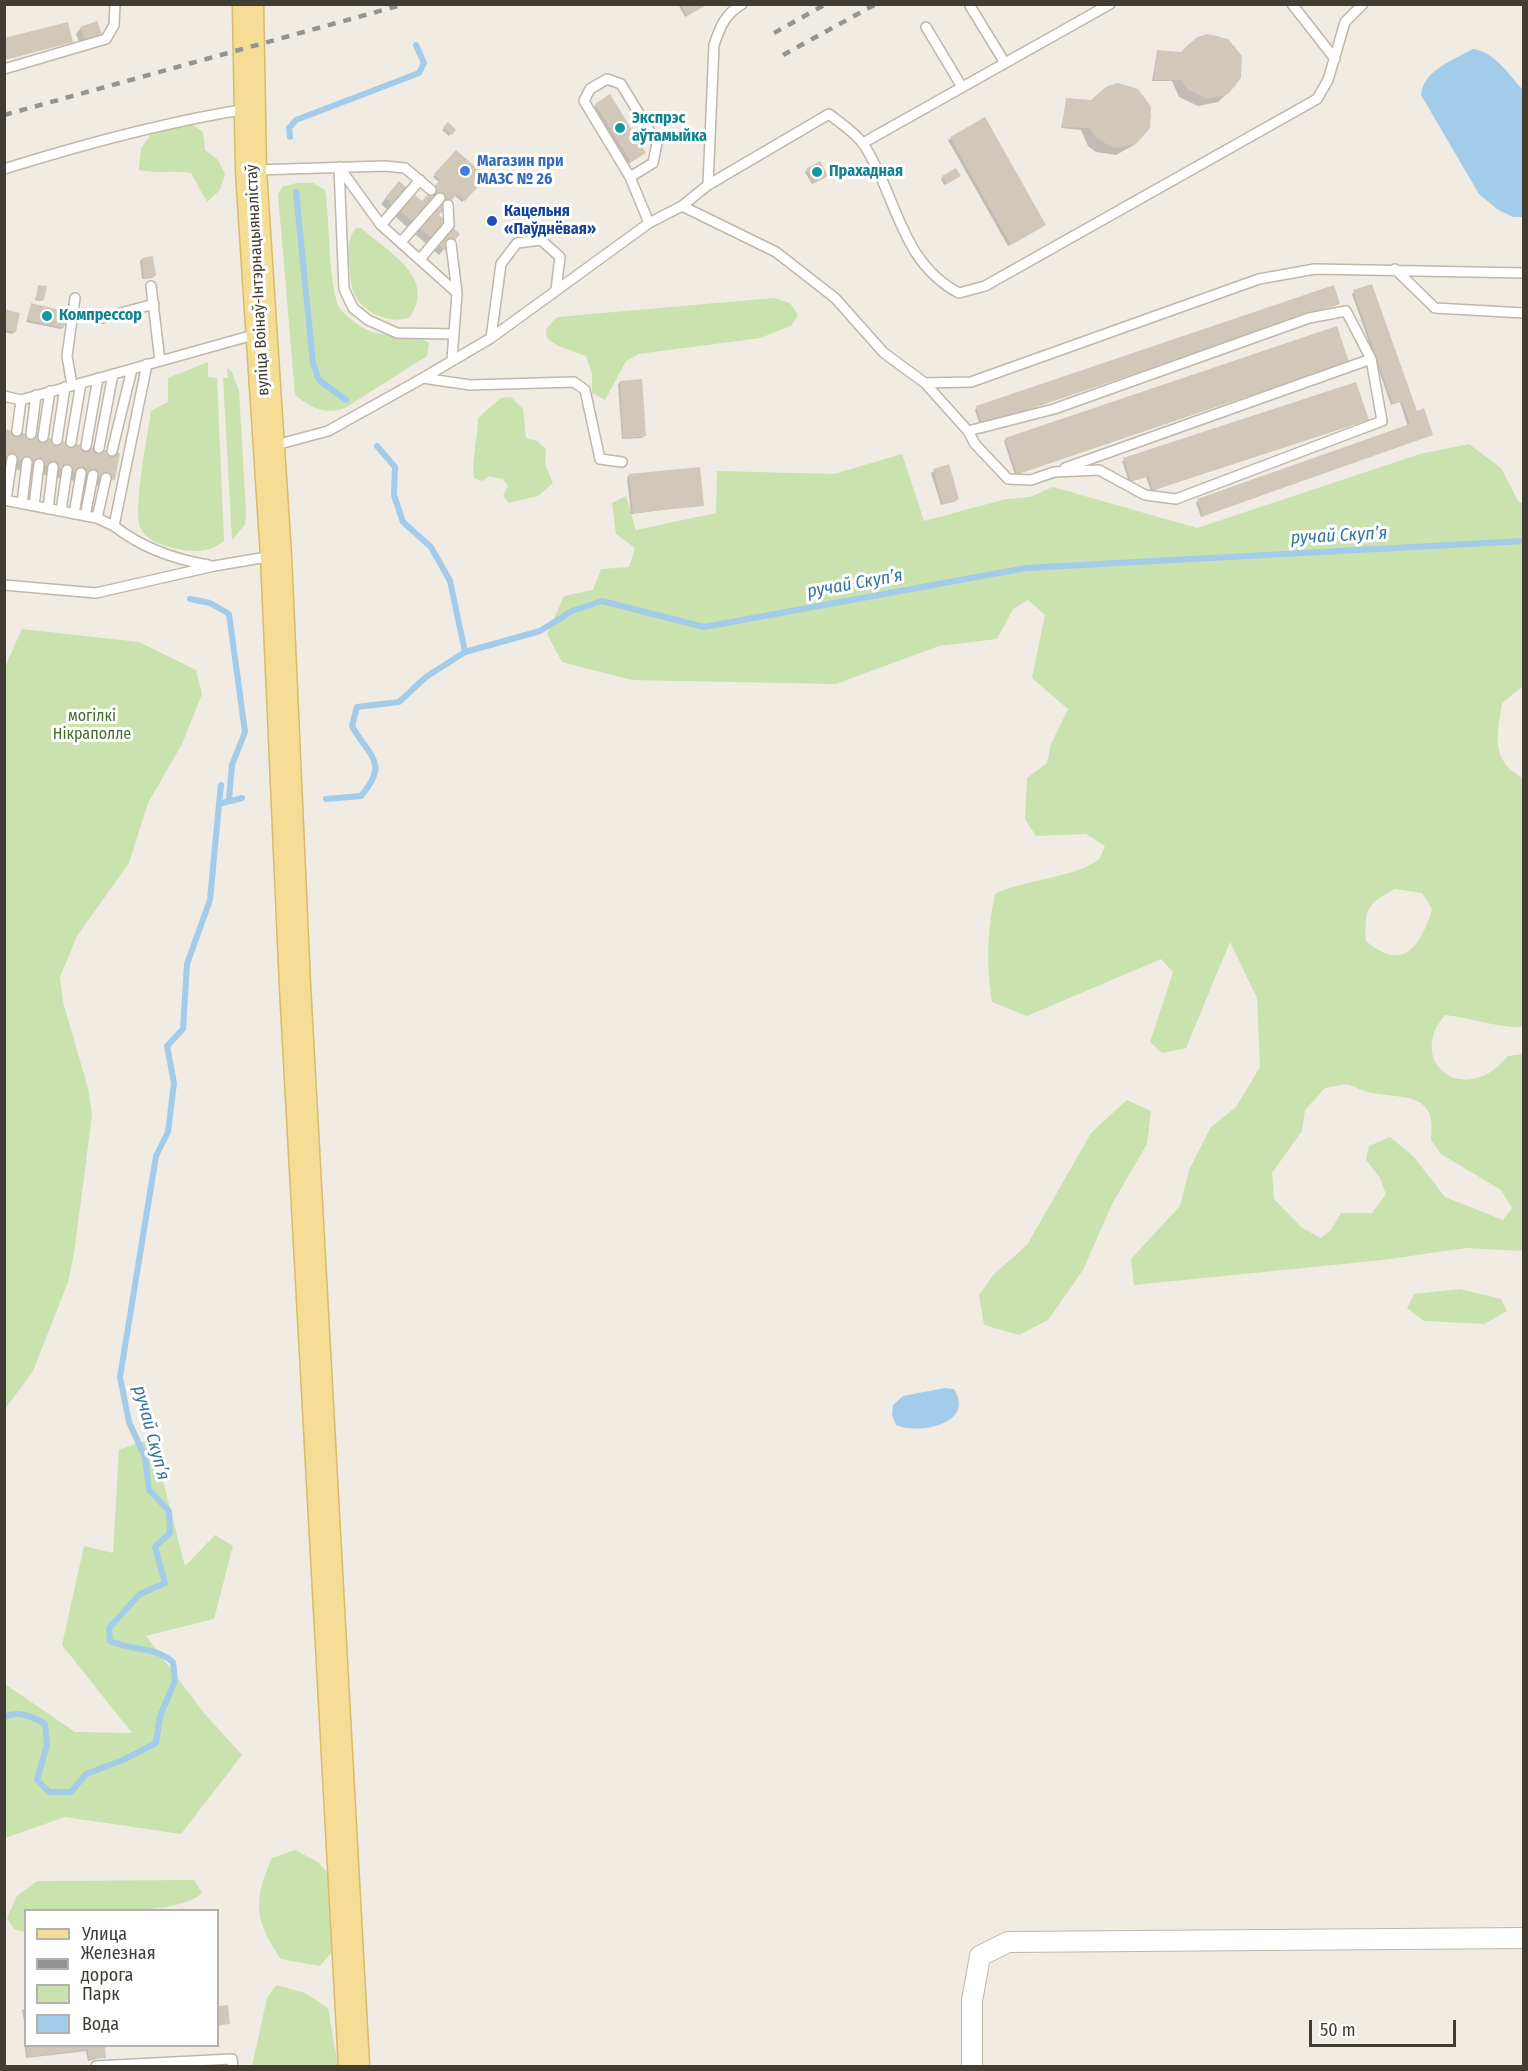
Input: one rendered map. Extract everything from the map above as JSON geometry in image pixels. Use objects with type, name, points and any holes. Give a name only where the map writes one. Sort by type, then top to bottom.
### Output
[{"type":"main road","name":"вуліца Воінаў-Інтэрнацыяналістаў","points":[[248,4],[251,171],[267,447],[276,556],[296,998],[354,2067]]},
{"type":"street","points":[[972,2067],[972,2001],[980,1956],[1008,1942],[1524,1938]]},
{"type":"lane","points":[[4,69],[106,39],[114,25],[115,4]]},
{"type":"lane","points":[[708,185],[714,45],[730,11],[742,4]]},
{"type":"lane","points":[[863,143],[1110,4]]},
{"type":"lane","points":[[1292,4],[1335,59]]},
{"type":"lane","points":[[267,447],[328,431],[491,338],[650,223],[682,207],[708,185],[829,114],[863,143],[916,257],[942,284],[959,293],[985,286],[1317,99],[1335,59],[1345,22],[1363,4]]},
{"type":"lane","points":[[970,6],[1005,63]]},
{"type":"lane","points":[[926,27],[962,87]]},
{"type":"lane","points":[[630,177],[653,163],[657,143],[621,84],[607,79],[590,89],[584,101],[630,177],[650,223]]},
{"type":"lane","points":[[4,168],[97,141],[199,116],[249,108]]},
{"type":"lane","points":[[339,167],[381,225],[457,292]]},
{"type":"lane","points":[[339,167],[344,289],[353,308],[368,320],[397,333],[454,334]]},
{"type":"lane","points":[[251,171],[339,167],[405,168],[431,190]]},
{"type":"lane","points":[[381,225],[420,180]]},
{"type":"lane","points":[[401,242],[440,198]]},
{"type":"lane","points":[[420,259],[449,225],[448,205]]},
{"type":"lane","points":[[682,207],[776,252],[835,298],[884,353],[925,383],[968,431],[975,444],[1008,479],[1031,480],[1371,359]]},
{"type":"lane","points":[[491,338],[501,264],[517,243],[541,240],[560,257],[556,290]]},
{"type":"lane","points":[[451,244],[457,292],[452,360]]},
{"type":"lane","points":[[925,383],[971,382],[1259,279],[1315,269],[1524,273]]},
{"type":"lane","points":[[1395,269],[1435,308],[1524,312]]},
{"type":"lane","points":[[151,286],[160,361]]},
{"type":"lane","points":[[71,442],[73,385],[67,356],[75,298]]},
{"type":"lane","points":[[102,318],[154,304]]},
{"type":"lane","points":[[968,431],[1054,409],[1309,318],[1346,312],[1371,359],[1382,421],[1176,499],[1145,495],[1100,470],[1054,472]]},
{"type":"lane","points":[[4,396],[21,400],[260,333]]},
{"type":"lane","points":[[114,526],[147,364]]},
{"type":"lane","points":[[112,451],[132,369]]},
{"type":"lane","points":[[99,448],[113,374]]},
{"type":"lane","points":[[86,446],[98,378]]},
{"type":"lane","points":[[423,378],[470,385],[574,382],[585,390],[600,459],[622,462]]},
{"type":"lane","points":[[57,440],[73,385]]},
{"type":"lane","points":[[43,437],[50,391]]},
{"type":"lane","points":[[31,434],[36,395]]},
{"type":"lane","points":[[16,431],[21,400]]},
{"type":"lane","points":[[12,459],[5,500],[97,518],[114,526],[135,542],[180,560],[214,566]]},
{"type":"lane","points":[[22,504],[27,462]]},
{"type":"lane","points":[[33,506],[39,465]]},
{"type":"lane","points":[[48,509],[54,467]]},
{"type":"lane","points":[[61,511],[67,470]]},
{"type":"lane","points":[[74,514],[81,473]]},
{"type":"lane","points":[[85,516],[93,475]]},
{"type":"lane","points":[[97,518],[106,478]]},
{"type":"lane","points":[[4,585],[96,593],[214,566],[276,556]]},
{"type":"lane","points":[[96,2067],[232,2059],[233,2067]]},
{"type":"green space","points":[[191,124],[203,132],[205,150],[218,160],[225,174],[220,190],[207,202],[191,173],[139,170],[141,148],[153,132]]},
{"type":"green space","points":[[313,183],[325,190],[334,287],[341,310],[353,321],[375,333],[415,337],[429,343],[427,356],[345,408],[338,410],[318,409],[295,395],[278,194],[283,186]]},
{"type":"green space","points":[[356,228],[361,228],[406,266],[418,290],[417,303],[410,317],[393,320],[384,318],[367,310],[355,296],[351,285],[349,251],[350,239]]},
{"type":"green space","points":[[774,298],[790,303],[798,315],[791,326],[760,338],[639,354],[626,361],[605,400],[592,393],[592,374],[586,356],[558,346],[547,338],[546,329],[557,317]]},
{"type":"green space","points":[[208,362],[208,377],[217,378],[224,541],[207,550],[184,550],[156,542],[147,537],[141,529],[138,507],[142,472],[151,411],[168,402],[168,378]]},
{"type":"green space","points":[[227,368],[232,372],[239,391],[246,512],[245,525],[232,540],[223,378],[228,378]]},
{"type":"green space","points":[[511,397],[523,409],[526,438],[537,441],[546,449],[545,464],[553,483],[538,496],[509,503],[503,496],[508,486],[503,479],[489,476],[482,481],[474,478],[473,466],[478,418],[501,398]]},
{"type":"green space","points":[[1469,444],[1501,468],[1518,501],[1523,504],[1523,686],[1502,703],[1498,746],[1505,764],[1523,778],[1523,1027],[1504,1026],[1445,1015],[1434,1032],[1432,1048],[1436,1062],[1445,1073],[1458,1079],[1474,1079],[1491,1072],[1508,1056],[1523,1054],[1523,1251],[1466,1248],[1383,1260],[1134,1285],[1131,1259],[1180,1206],[1189,1170],[1211,1127],[1236,1107],[1260,1067],[1257,998],[1230,942],[1186,1048],[1162,1053],[1150,1042],[1173,972],[1161,959],[1027,1016],[992,1002],[988,948],[995,894],[1090,865],[1099,859],[1105,846],[1086,834],[1036,836],[1025,819],[1027,778],[1047,763],[1051,744],[1068,709],[1032,678],[1045,615],[1028,600],[1013,609],[997,639],[939,646],[836,684],[632,680],[562,662],[547,634],[564,596],[593,590],[601,569],[629,567],[635,548],[616,534],[612,503],[626,496],[636,530],[716,513],[717,471],[834,474],[902,454],[924,521],[1006,499],[1030,497],[1053,487],[1197,528],[1420,454]],"holes":[[[1395,889],[1422,893],[1432,909],[1416,944],[1409,951],[1400,955],[1390,955],[1366,941],[1366,921],[1369,909],[1378,899]],[[1347,1084],[1377,1094],[1413,1099],[1422,1104],[1428,1111],[1432,1123],[1431,1140],[1441,1154],[1501,1190],[1512,1208],[1503,1220],[1445,1197],[1414,1157],[1390,1137],[1369,1146],[1366,1160],[1380,1178],[1386,1194],[1372,1213],[1341,1213],[1331,1230],[1321,1238],[1302,1228],[1274,1199],[1272,1173],[1302,1131],[1305,1110],[1325,1088]]]},
{"type":"green space","name":"могілкі Нікраполле","points":[[22,629],[139,642],[196,670],[202,694],[182,744],[148,803],[129,863],[77,936],[60,977],[63,1002],[88,1088],[92,1115],[74,1254],[68,1282],[33,1371],[5,1409],[4,669]]},
{"type":"green space","points":[[1127,1100],[1151,1111],[1147,1144],[1112,1204],[1083,1270],[1048,1320],[1019,1335],[984,1325],[979,1295],[994,1274],[1027,1245],[1091,1133]]},
{"type":"green space","points":[[1460,1289],[1501,1299],[1507,1311],[1484,1324],[1424,1321],[1407,1308],[1414,1294]]},
{"type":"green space","points":[[152,1438],[185,1566],[215,1535],[233,1546],[214,1619],[146,1636],[204,1713],[242,1755],[181,1834],[65,1817],[5,1838],[5,1684],[75,1732],[132,1733],[62,1645],[84,1546],[113,1553],[119,1450]]},
{"type":"green space","points":[[295,1850],[318,1862],[333,1879],[334,1950],[320,1966],[281,1959],[261,1921],[259,1899],[272,1858]]},
{"type":"green space","points":[[194,1880],[202,1893],[188,1901],[152,1909],[24,1909],[24,1932],[14,1929],[7,1918],[17,1896],[37,1881]]},
{"type":"green space","points":[[276,1985],[305,1993],[328,2008],[338,2066],[252,2066],[267,1998]]},
{"type":"water","points":[[1473,49],[1495,59],[1523,90],[1523,217],[1513,217],[1497,209],[1479,194],[1421,95],[1423,86],[1433,72]]},
{"type":"water","points":[[945,1388],[954,1389],[959,1401],[957,1411],[951,1418],[942,1424],[918,1429],[896,1425],[892,1415],[893,1405],[903,1396]]},
{"type":"building","points":[[681,4],[708,4],[687,16]]},
{"type":"building","points":[[97,21],[102,34],[85,40],[80,27]]},
{"type":"building","points":[[68,22],[73,42],[4,60],[4,38]]},
{"type":"building","points":[[1207,34],[1228,39],[1242,56],[1241,78],[1228,94],[1207,99],[1187,89],[1181,80],[1154,80],[1157,50],[1181,52],[1197,37]]},
{"type":"building","points":[[1118,83],[1138,89],[1151,107],[1150,128],[1136,144],[1114,148],[1096,138],[1090,128],[1062,127],[1066,98],[1091,100],[1107,86]]},
{"type":"building","name":"Экспрэс аўтамыйка","points":[[610,94],[646,153],[631,162],[595,104]]},
{"type":"building","points":[[985,117],[1046,225],[1011,245],[950,137]]},
{"type":"building","points":[[448,122],[456,130],[452,135],[443,127]]},
{"type":"building","points":[[456,150],[487,177],[465,201],[457,194],[439,215],[460,234],[446,251],[385,198],[399,181],[422,201],[440,180],[434,174]]},
{"type":"building","name":"Прахадная","points":[[820,161],[828,176],[815,183],[806,169]]},
{"type":"building","points":[[956,168],[961,176],[947,184],[942,176]]},
{"type":"building","points":[[153,256],[156,276],[144,278],[142,258]]},
{"type":"building","points":[[1372,284],[1417,411],[1424,408],[1433,435],[1203,516],[1197,499],[1410,424],[1402,401],[1393,404],[1353,290]]},
{"type":"building","points":[[38,285],[47,286],[44,300],[36,299]]},
{"type":"building","points":[[1334,285],[1340,304],[982,425],[976,406]]},
{"type":"building","name":"Компрессор","points":[[31,303],[68,312],[64,328],[27,320]]},
{"type":"building","points":[[4,309],[20,313],[16,332],[4,330]]},
{"type":"building","points":[[1337,326],[1349,362],[1017,474],[1005,438]]},
{"type":"building","points":[[642,379],[646,436],[623,438],[620,381]]},
{"type":"building","points":[[1356,382],[1369,420],[1153,490],[1148,476],[1131,481],[1123,458]]},
{"type":"building","points":[[4,429],[120,453],[115,480],[4,457]]},
{"type":"building","points":[[949,464],[959,499],[943,504],[933,469]]},
{"type":"building","points":[[700,467],[704,506],[633,513],[629,474]]},
{"type":"building","points":[[228,2005],[230,2024],[219,2025],[219,2006]]},
{"type":"building","points":[[27,2047],[105,2047],[106,2058],[89,2059],[88,2049],[28,2057]]},
{"type":"waterway","points":[[290,137],[289,128],[296,120],[419,73],[424,63],[416,45]]},
{"type":"waterway","points":[[296,192],[313,363],[319,380],[346,400]]},
{"type":"waterway","points":[[377,446],[395,467],[394,495],[403,522],[431,547],[450,581],[465,652]]},
{"type":"waterway","name":"ручай Скупʼя","points":[[326,799],[361,796],[370,785],[374,775],[374,760],[352,726],[357,707],[399,702],[426,677],[465,652],[540,631],[572,611],[602,601],[704,627],[1026,568],[1524,541]]},
{"type":"waterway","points":[[190,599],[210,603],[229,614],[245,732],[232,765],[229,799]]},
{"type":"waterway","points":[[219,804],[221,785]]},
{"type":"waterway","name":"ручай Скупʼя","points":[[4,1717],[20,1714],[45,1724],[47,1745],[37,1780],[49,1792],[71,1792],[86,1774],[123,1760],[156,1743],[160,1716],[175,1681],[173,1662],[165,1657],[158,1653],[110,1641],[109,1628],[140,1594],[165,1583],[155,1547],[170,1533],[169,1511],[149,1490],[145,1457],[129,1422],[120,1377],[156,1156],[168,1132],[174,1083],[167,1046],[183,1029],[187,964],[210,900],[219,804],[242,798]]},
{"type":"railway","points":[[4,115],[405,4]]},
{"type":"railway","points":[[774,33],[826,4]]},
{"type":"railway","points":[[783,55],[876,4]]},
{"type":"place","name":"Экспрэс аўтамыйка","points":[[620,128]]},
{"type":"place","name":"Магазин при МАЗС № 26","points":[[465,171]]},
{"type":"place","name":"Прахадная","points":[[817,172]]},
{"type":"place","name":"Кацельня «Паўднёвая»","points":[[492,221]]},
{"type":"place","name":"Компрессор","points":[[47,316]]}]
